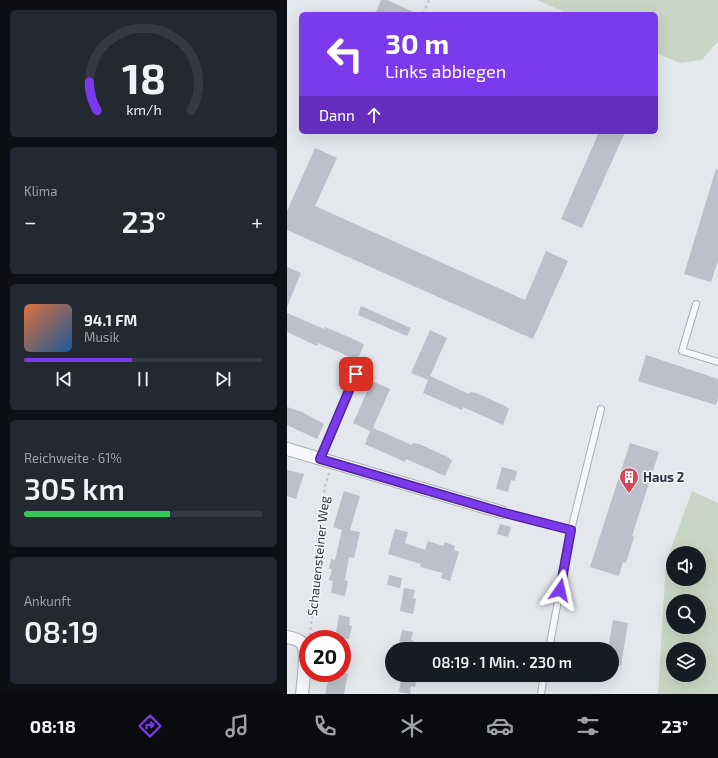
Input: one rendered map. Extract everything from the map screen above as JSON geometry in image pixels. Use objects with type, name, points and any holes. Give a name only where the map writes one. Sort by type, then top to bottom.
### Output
[{"type":"street","points":[[287,449],[501,512]]},
{"type":"street","points":[[287,637],[299,641]]},
{"type":"street","points":[[302,694],[303,682]]},
{"type":"lane","points":[[696,304],[682,351],[718,362]]},
{"type":"lane","points":[[326,460],[356,374]]},
{"type":"lane","points":[[550,642],[571,530],[601,409]]},
{"type":"lane","points":[[501,512],[571,530]]},
{"type":"lane","points":[[541,694],[543,682]]},
{"type":"path","points":[[424,12],[429,0]]},
{"type":"path","name":"Schauensteiner Weg","points":[[311,630],[325,486],[326,460]]},
{"type":"green space","points":[[537,0],[718,0],[718,41],[702,60],[680,63],[658,54],[658,12],[564,12]]},
{"type":"green space","points":[[692,491],[718,503],[718,694],[658,694],[666,562],[666,586],[706,586],[706,546],[672,546]]},
{"type":"building","points":[[381,0],[387,0],[414,12],[376,12]]},
{"type":"building","points":[[598,134],[624,134],[582,228],[561,219]]},
{"type":"building","points":[[315,148],[337,158],[315,206],[525,300],[546,251],[568,261],[533,339],[287,230],[287,211]]},
{"type":"building","points":[[716,169],[718,170],[718,261],[711,282],[684,274]]},
{"type":"building","points":[[287,267],[301,273],[287,307]]},
{"type":"building","points":[[361,306],[411,328],[407,336],[358,315]]},
{"type":"building","points":[[287,313],[324,329],[325,327],[360,342],[364,345],[357,360],[318,343],[317,346],[287,332]]},
{"type":"building","points":[[430,330],[447,338],[430,376],[469,394],[470,392],[476,393],[505,406],[509,409],[503,425],[463,407],[462,410],[423,393],[428,380],[411,373]]},
{"type":"building","points":[[646,355],[718,379],[718,398],[716,405],[638,381]]},
{"type":"building","points":[[372,381],[390,389],[373,428],[412,445],[413,443],[419,444],[448,457],[452,461],[445,476],[406,459],[405,462],[365,444],[370,431],[353,423]]},
{"type":"building","points":[[287,407],[302,412],[324,424],[317,439],[287,425]]},
{"type":"building","name":"Haus 2","points":[[630,443],[659,452],[632,536],[634,537],[626,563],[623,562],[619,576],[590,567]]},
{"type":"building","points":[[502,467],[517,471],[515,481],[511,480],[508,492],[496,489]]},
{"type":"building","points":[[287,470],[304,474],[296,499],[287,496]]},
{"type":"building","points":[[344,491],[360,496],[350,530],[360,532],[354,558],[349,557],[345,580],[348,581],[345,596],[331,593],[333,581],[329,580],[332,569],[329,569],[331,559],[335,560],[342,530],[333,527]]},
{"type":"building","points":[[500,524],[511,527],[508,537],[497,534]]},
{"type":"building","points":[[395,529],[408,532],[405,543],[425,550],[428,541],[443,546],[445,542],[455,546],[454,550],[459,552],[450,581],[441,578],[443,573],[420,567],[421,564],[388,554]]},
{"type":"building","points":[[389,575],[402,578],[400,588],[387,585]]},
{"type":"building","points":[[404,588],[415,590],[413,598],[416,599],[413,614],[400,611]]},
{"type":"building","points":[[339,615],[350,617],[349,625],[352,626],[351,630],[336,630]]},
{"type":"building","points":[[613,620],[628,623],[621,666],[619,666],[619,642],[609,642]]},
{"type":"building","points":[[402,630],[413,632],[411,640],[414,642],[399,642]]},
{"type":"building","points":[[328,682],[346,682],[344,694],[325,694]]},
{"type":"building","points":[[401,682],[416,682],[415,687],[411,686],[410,694],[399,692]]},
{"type":"place","name":"Haus 2","points":[[629,494]]},
{"type":"route","points":[[356,374],[320,459],[501,512],[571,530],[560,590]]}]
